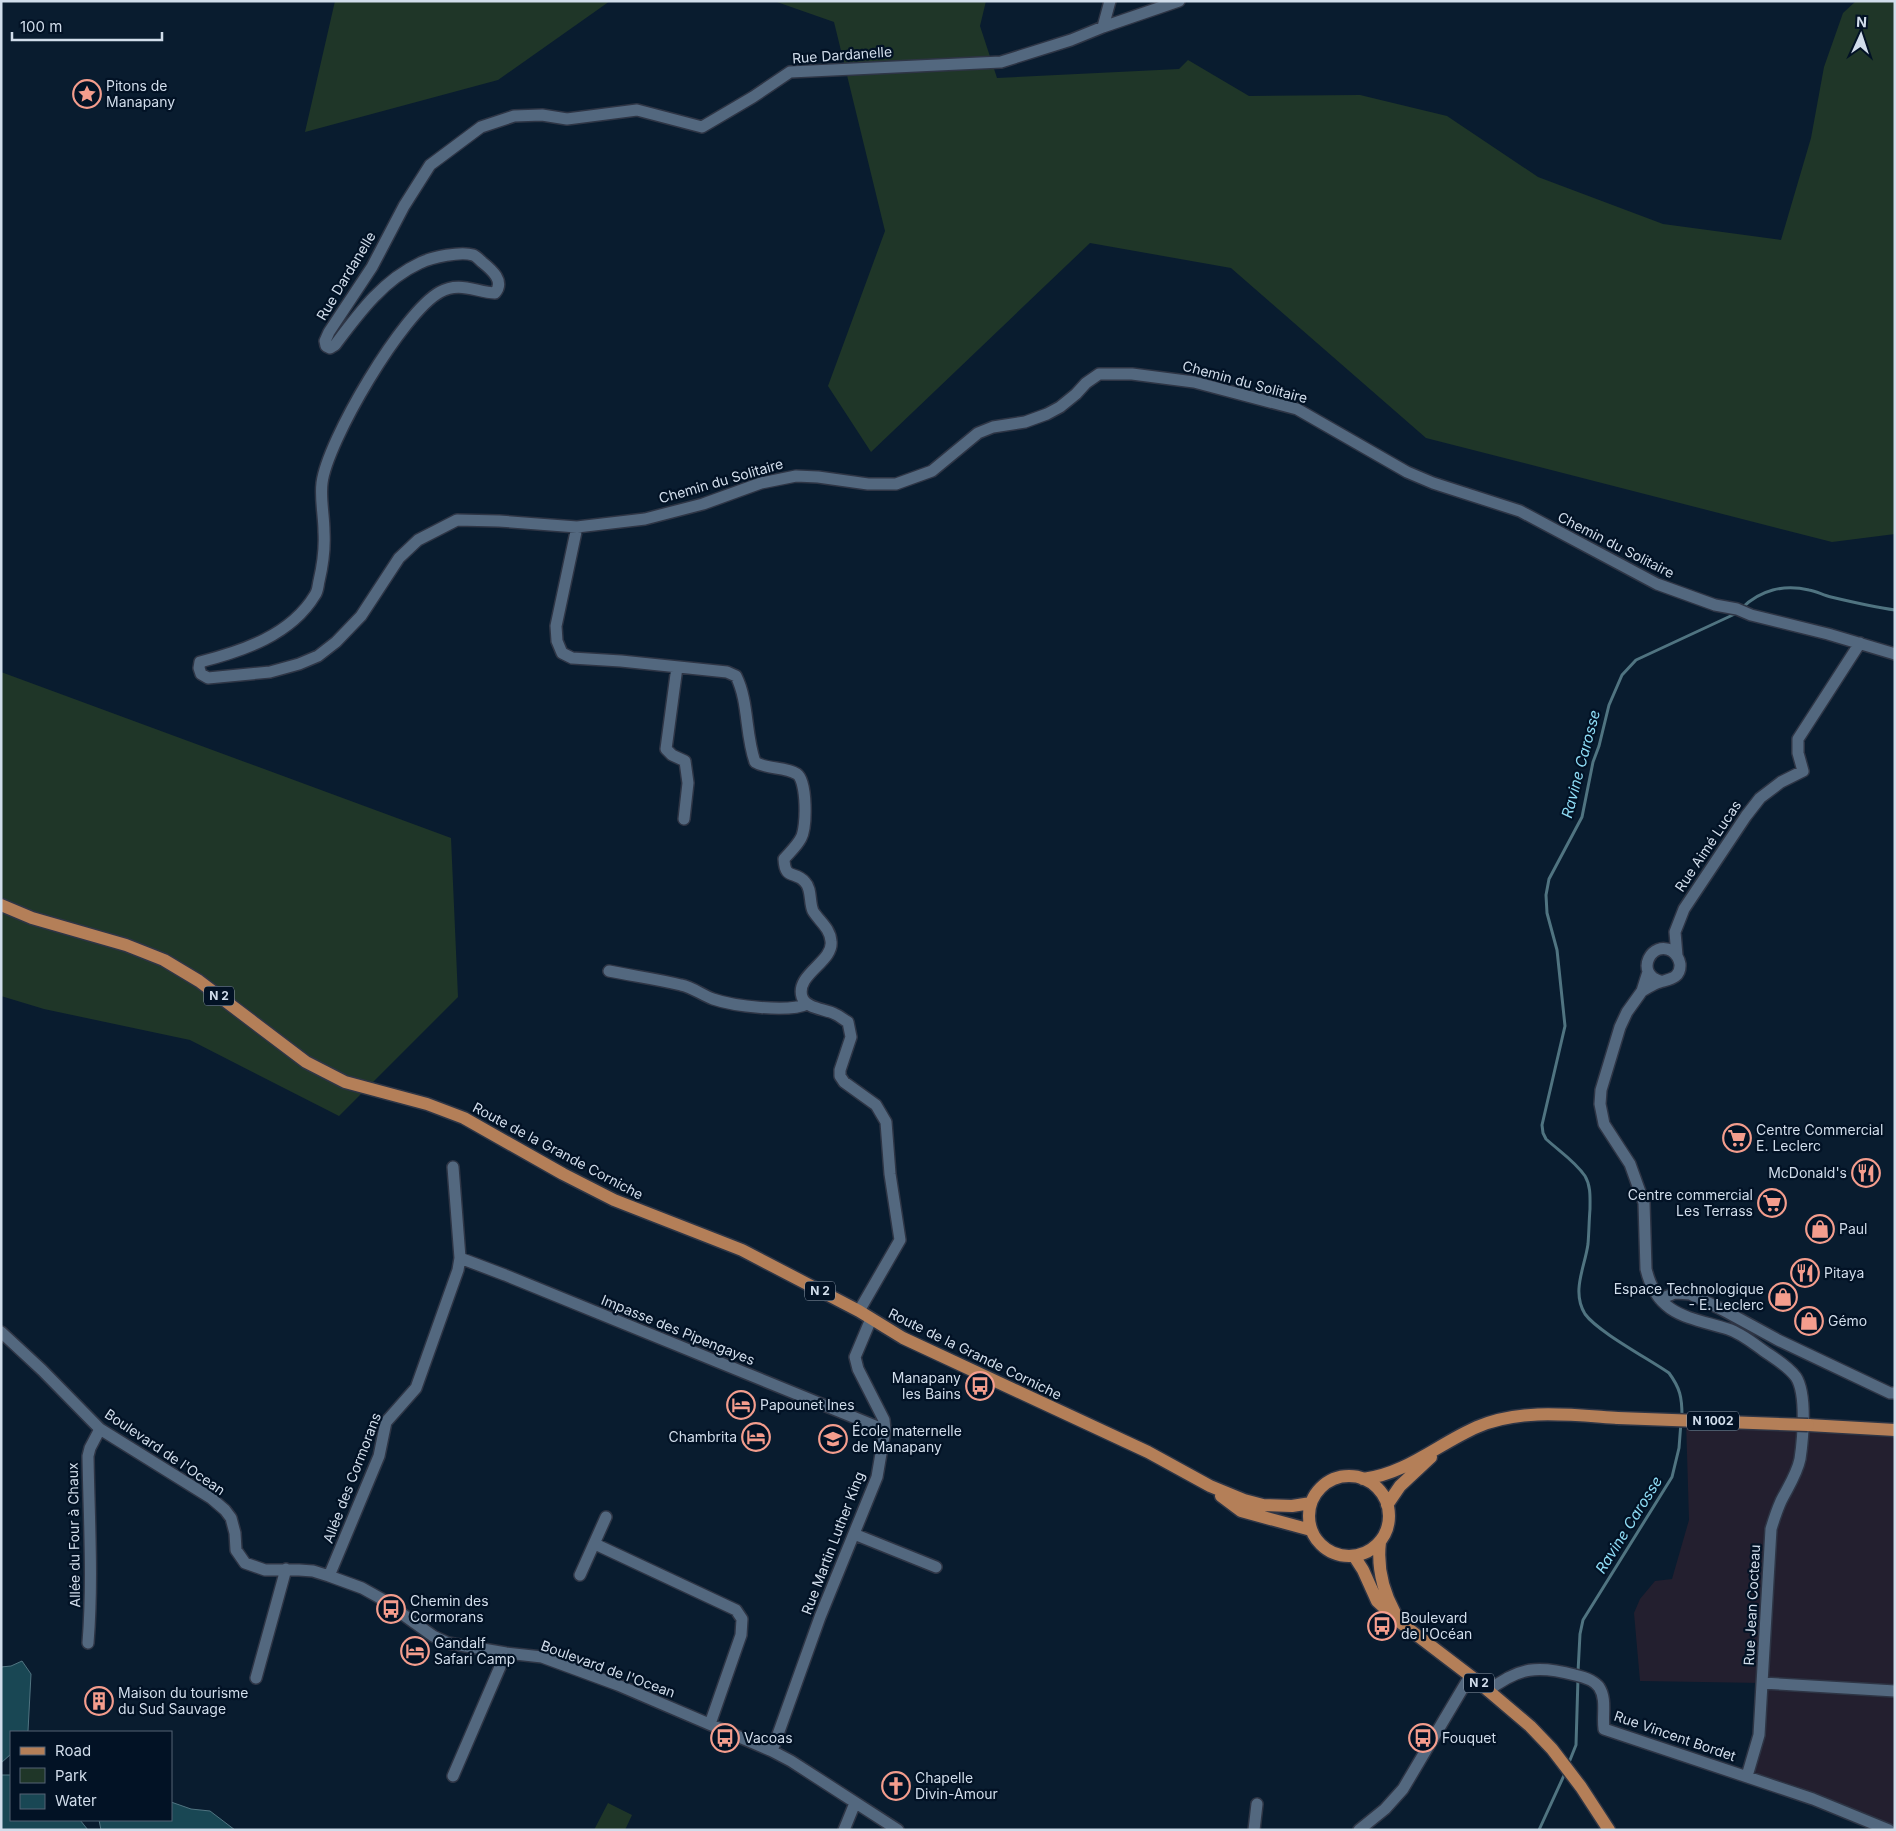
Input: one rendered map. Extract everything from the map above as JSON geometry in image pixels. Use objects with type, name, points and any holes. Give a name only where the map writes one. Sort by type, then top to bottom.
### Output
[{"type":"main road","name":"Route de la Grande Corniche","points":[[1,905],[32,918],[126,945],[164,960],[199,982],[306,1062],[345,1082],[427,1104],[464,1118],[563,1174],[614,1200],[742,1250],[871,1318],[903,1338],[1148,1452],[1210,1486],[1244,1500],[1263,1505],[1292,1506],[1311,1503]]},
{"type":"main road","name":"N 1002","points":[[1363,1479],[1396,1471],[1459,1435],[1488,1423],[1519,1416],[1568,1414],[1618,1418],[1895,1430]]},
{"type":"main road","name":"N 1002","points":[[1387,1505],[1400,1486],[1459,1435]]},
{"type":"main road","points":[[1345,1476],[1363,1479],[1378,1489],[1387,1505],[1389,1514],[1388,1526],[1380,1542],[1372,1549],[1354,1556],[1345,1556],[1328,1551],[1310,1530],[1308,1521],[1311,1503],[1320,1488],[1328,1482],[1345,1476]]},
{"type":"main road","name":"Route de la Grande Corniche","points":[[1210,1486],[1241,1511],[1310,1530]]},
{"type":"main road","name":"N 2","points":[[1380,1542],[1380,1566],[1386,1598],[1401,1624]]},
{"type":"main road","name":"N 2","points":[[1354,1556],[1363,1570],[1377,1601],[1401,1624],[1470,1676],[1530,1726],[1552,1749],[1581,1787],[1609,1830]]},
{"type":"street","points":[[1103,27],[1110,1]]},
{"type":"street","name":"Rue Dardanelle","points":[[577,528],[499,521],[457,520],[418,540],[399,558],[361,616],[336,642],[318,656],[299,664],[270,672],[208,678],[201,674],[200,662],[216,658],[273,636],[289,625],[316,594],[324,563],[322,482],[327,462],[344,423],[381,360],[406,324],[423,305],[440,291],[461,286],[495,293],[498,289],[499,282],[495,272],[473,255],[441,256],[421,263],[400,274],[366,305],[335,345],[330,348],[326,346],[325,341],[330,332],[372,267],[404,206],[430,165],[463,139],[481,127],[514,116],[542,115],[567,119],[601,113],[637,110],[702,127],[753,98],[790,72],[1001,62],[1071,40],[1179,1]]},
{"type":"street","name":"Chemin du Solitaire","points":[[577,528],[645,519],[703,504],[761,483],[796,476],[868,484],[896,484],[932,471],[978,433],[994,427],[1025,422],[1060,407],[1076,394],[1086,382],[1099,374],[1132,374],[1194,382],[1296,408],[1407,472],[1433,483],[1520,511],[1657,584],[1715,605],[1737,609],[1752,615],[1828,634],[1895,654]]},
{"type":"street","points":[[577,528],[556,626],[557,641],[562,653],[572,658],[621,660],[727,672],[736,676],[742,688],[749,740],[756,762],[763,766],[788,770],[798,775],[803,782],[805,829],[801,839],[784,860],[784,868],[788,874],[806,882],[809,889],[810,903],[814,912],[826,927],[831,942],[826,955],[802,985],[802,996],[807,1004],[834,1013],[848,1022],[851,1037],[840,1070],[840,1076],[844,1082],[876,1106],[886,1122],[890,1174],[900,1240],[859,1312]]},
{"type":"street","name":"Rue Aimé Lucas","points":[[1658,950],[1675,932],[1684,909],[1760,798],[1781,782],[1804,771],[1798,753],[1798,739],[1860,644]]},
{"type":"street","points":[[676,667],[666,750],[672,756],[685,761],[688,783],[684,819]]},
{"type":"street","name":"Rue Aimé Lucas","points":[[1675,932],[1677,956]]},
{"type":"street","points":[[1642,990],[1660,982],[1671,980],[1678,972],[1679,961],[1677,956],[1669,950],[1658,950],[1649,956],[1646,967],[1648,972],[1655,980],[1660,982]]},
{"type":"street","points":[[609,971],[684,985],[713,999],[738,1004],[789,1009],[799,1008],[807,1004]]},
{"type":"street","points":[[1648,972],[1642,990],[1627,1012],[1620,1027],[1601,1090],[1601,1113],[1604,1124],[1630,1164],[1644,1203],[1648,1279],[1660,1299],[1675,1293],[1690,1294],[1778,1340],[1890,1393],[1895,1393]]},
{"type":"street","name":"Allée des Cormorans","points":[[329,1576],[379,1456],[386,1422],[416,1388],[458,1270],[460,1258],[453,1167]]},
{"type":"street","name":"Impasse des Pipengayes","points":[[460,1258],[885,1430]]},
{"type":"street","name":"Rue Jean Cocteau","points":[[1660,1299],[1667,1307],[1692,1320],[1731,1329],[1783,1364],[1796,1377],[1802,1390],[1800,1460],[1776,1513],[1771,1529],[1760,1735],[1747,1776]]},
{"type":"street","name":"Rue Martin Luther King","points":[[772,1751],[820,1617],[876,1477],[885,1430],[884,1420],[858,1370],[855,1357],[871,1318]]},
{"type":"street","name":"Boulevard de l'Ocean","points":[[1,1332],[100,1430],[211,1498],[225,1510],[235,1532],[236,1550],[245,1563],[265,1570],[313,1571],[329,1576],[362,1588],[380,1598],[433,1636],[448,1643],[542,1658],[618,1685],[772,1751],[791,1761],[898,1830]]},
{"type":"street","name":"Allée du Four à Chaux","points":[[88,1643],[91,1600],[91,1543],[88,1456],[90,1448],[100,1430]]},
{"type":"street","points":[[580,1575],[606,1517]]},
{"type":"street","points":[[854,1534],[936,1567]]},
{"type":"street","points":[[595,1544],[736,1610],[742,1619],[741,1635],[710,1724]]},
{"type":"street","points":[[256,1678],[286,1569]]},
{"type":"street","points":[[453,1776],[506,1653]]},
{"type":"street","name":"Rue Vincent Bordet","points":[[1488,1691],[1506,1678],[1531,1669],[1558,1671],[1588,1678],[1598,1684],[1602,1692],[1604,1700],[1602,1716],[1604,1729],[1813,1799],[1870,1826],[1889,1830]]},
{"type":"street","points":[[1359,1830],[1404,1789],[1470,1676]]},
{"type":"street","name":"Rue Jean Cocteau","points":[[1763,1683],[1895,1691]]},
{"type":"street","points":[[844,1830],[855,1803]]},
{"type":"street","points":[[1254,1830],[1257,1804]]},
{"type":"shaded area","points":[[1686,1420],[1895,1430],[1895,1830],[1889,1830],[1747,1776],[1763,1683],[1640,1681],[1634,1613],[1640,1599],[1655,1581],[1672,1579],[1689,1520]]},
{"type":"green space","points":[[335,1],[610,1],[498,80],[305,132]]},
{"type":"green space","points":[[774,1],[986,1],[980,26],[997,78],[1179,69],[1188,60],[1249,96],[1360,95],[1447,116],[1538,177],[1663,224],[1781,240],[1811,138],[1824,67],[1843,13],[1856,1],[1895,1],[1895,534],[1832,542],[1426,438],[1231,268],[1090,243],[871,452],[828,386],[885,231],[834,22]]},
{"type":"green space","points":[[1,672],[451,838],[458,997],[339,1116],[190,1040],[44,1009],[1,996]]},
{"type":"green space","points":[[608,1803],[632,1815],[625,1830],[594,1830]]},
{"type":"water","points":[[22,1661],[31,1674],[28,1731],[10,1731],[10,1755],[1,1763],[1,1667],[11,1666]]},
{"type":"water","points":[[1,1775],[10,1775],[10,1821],[81,1821],[88,1830],[1,1830]]},
{"type":"water","points":[[172,1802],[191,1809],[210,1811],[235,1830],[101,1830],[99,1821],[172,1821]]},
{"type":"waterway","name":"Ravine Carosse","points":[[1742,608],[1757,597],[1773,590],[1800,588],[1847,601],[1895,610]]},
{"type":"waterway","name":"Ravine Carosse","points":[[1682,1416],[1680,1393],[1669,1373],[1601,1329],[1585,1314],[1581,1305],[1579,1288],[1588,1244],[1589,1188],[1587,1180],[1581,1171],[1546,1139],[1542,1125],[1565,1026],[1557,950],[1547,913],[1546,895],[1549,879],[1582,817],[1593,762],[1609,705],[1622,675],[1636,660],[1737,613]]},
{"type":"waterway","name":"Ravine Carosse","points":[[1578,1672],[1580,1634],[1583,1620],[1672,1477],[1679,1448],[1681,1422]]},
{"type":"waterway","name":"Ravine Carosse","points":[[1568,1765],[1576,1745],[1578,1678]]},
{"type":"waterway","name":"Ravine Carosse","points":[[1539,1830],[1566,1771]]},
{"type":"place","name":"Pitons de Manapany","points":[[87,94]]},
{"type":"place","name":"Centre Commercial E. Leclerc","points":[[1737,1138]]},
{"type":"place","name":"McDonald's","points":[[1866,1173]]},
{"type":"place","name":"Centre commercial Les Terrass","points":[[1772,1203]]},
{"type":"place","name":"Paul","points":[[1820,1229]]},
{"type":"place","name":"Pitaya","points":[[1805,1273]]},
{"type":"place","name":"Espace Technologique - E. Leclerc","points":[[1783,1297]]},
{"type":"place","name":"Gémo","points":[[1809,1321]]},
{"type":"place","name":"Manapany les Bains","points":[[980,1386]]},
{"type":"place","name":"Papounet Ines","points":[[741,1405]]},
{"type":"place","name":"Chambrita","points":[[756,1437]]},
{"type":"place","name":"École maternelle de Manapany","points":[[833,1439]]},
{"type":"place","name":"Chemin des Cormorans","points":[[391,1609]]},
{"type":"place","name":"Boulevard de l'Océan","points":[[1382,1626]]},
{"type":"place","name":"Gandalf Safari Camp","points":[[415,1651]]},
{"type":"place","name":"Maison du tourisme du Sud Sauvage","points":[[99,1701]]},
{"type":"place","name":"Vacoas","points":[[725,1738]]},
{"type":"place","name":"Fouquet","points":[[1423,1738]]},
{"type":"place","name":"Chapelle Divin-Amour","points":[[896,1786]]}]
